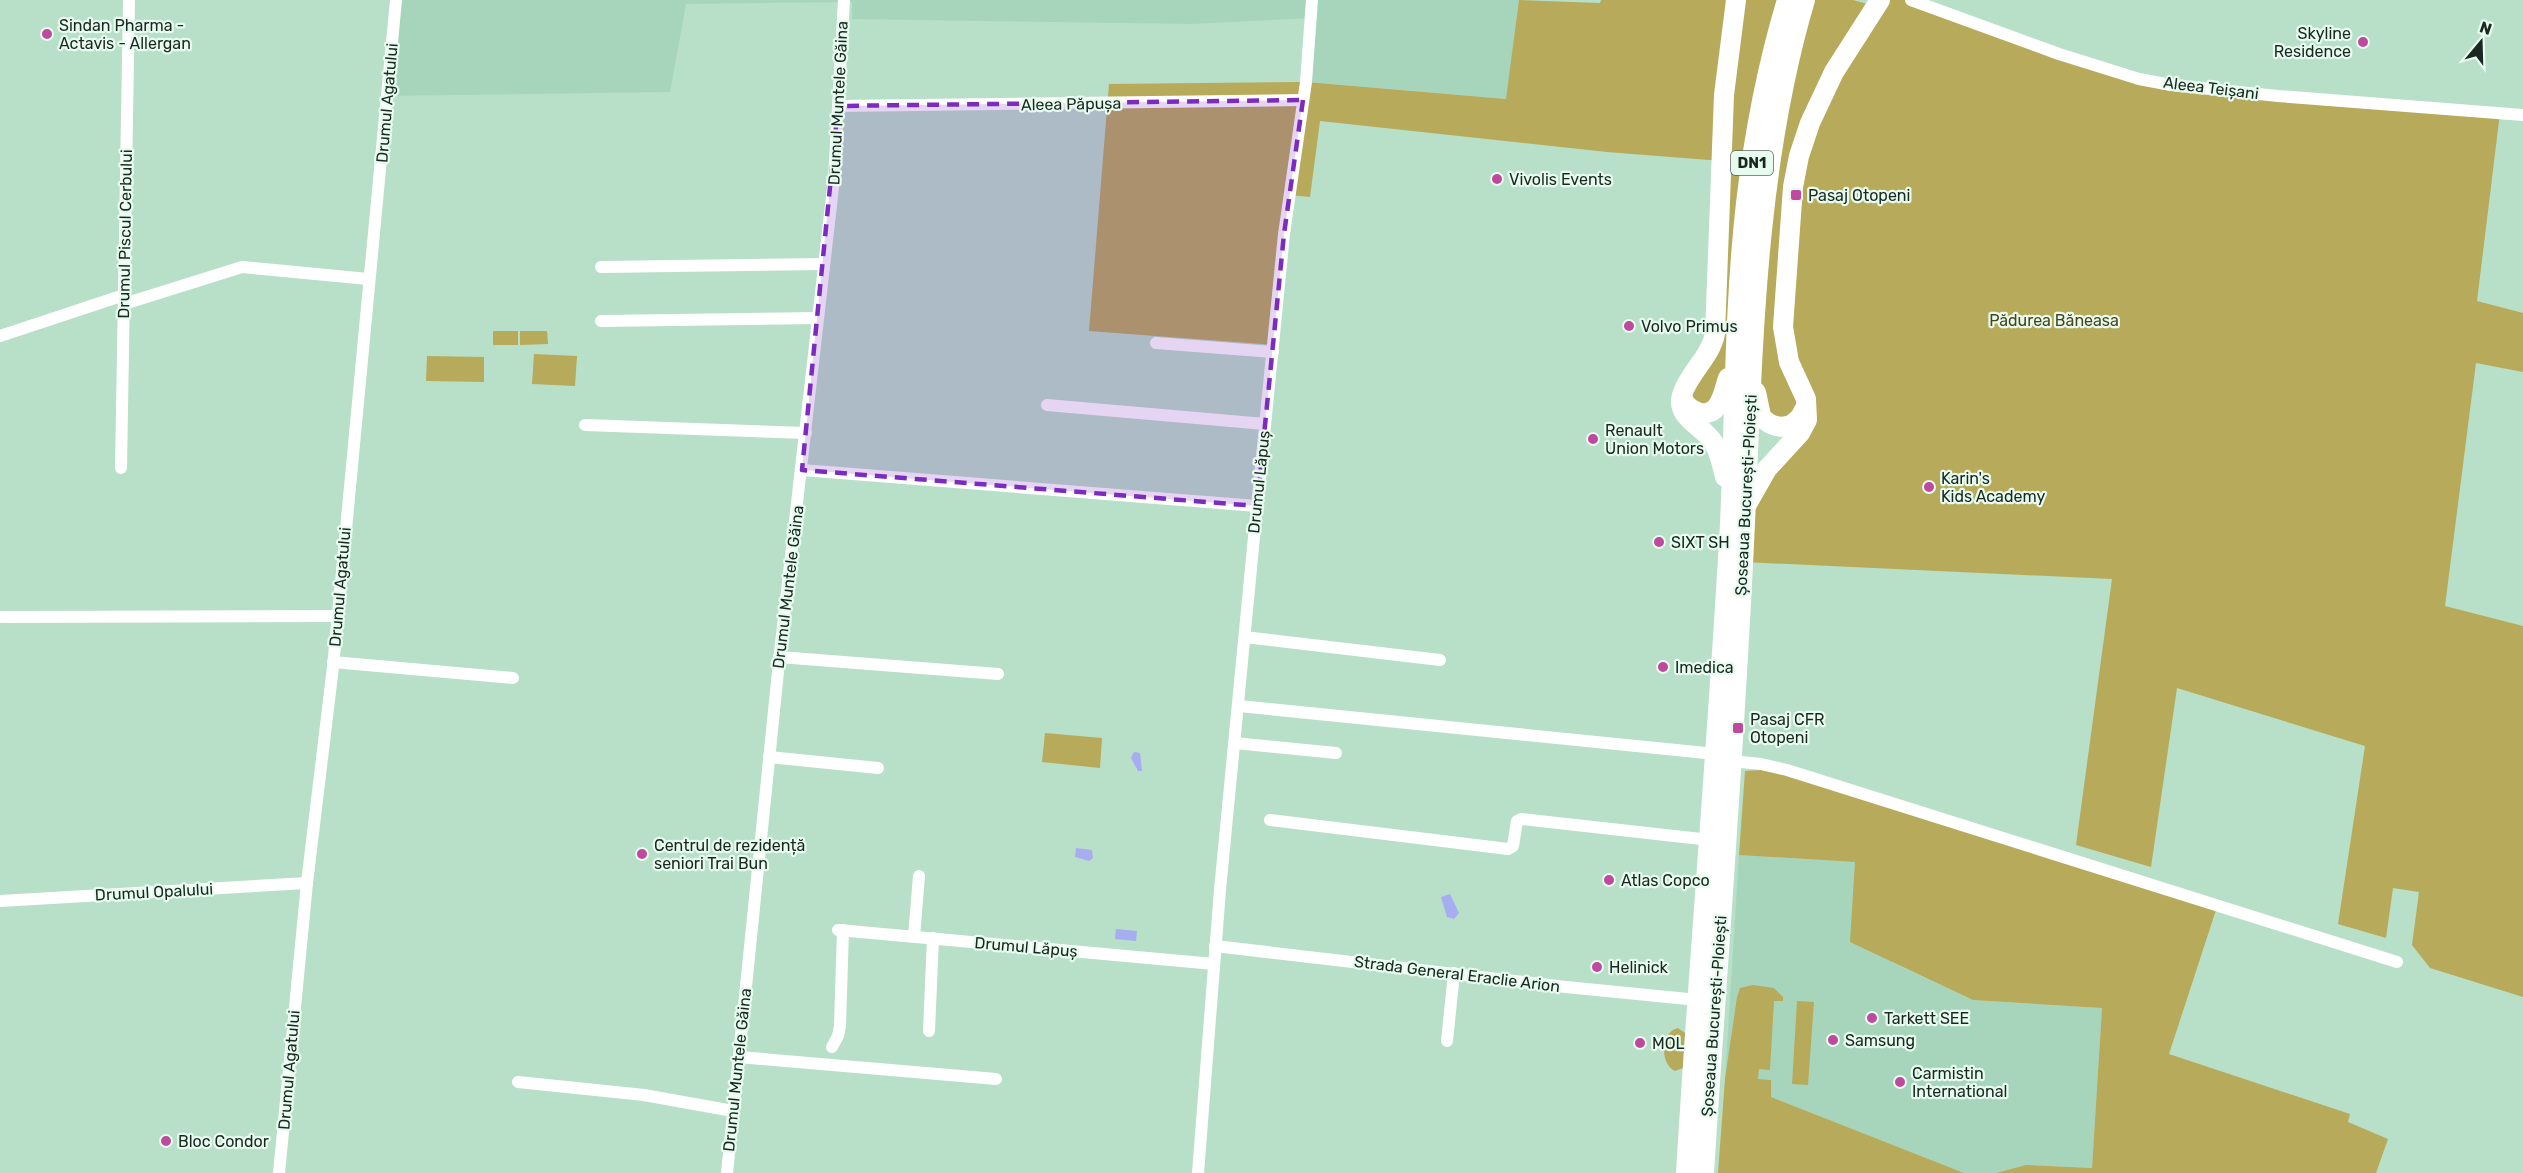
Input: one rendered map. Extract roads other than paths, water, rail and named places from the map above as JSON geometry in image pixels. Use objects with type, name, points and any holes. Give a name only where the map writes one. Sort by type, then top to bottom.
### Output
[{"type":"highway","points":[[1736,0],[1724,95],[1715,334],[1708,354],[1687,384],[1680,405],[1683,413],[1709,436],[1716,447],[1738,503],[1773,460],[1805,426],[1808,412],[1806,399],[1789,362],[1783,327],[1794,175],[1804,139],[1825,90],[1880,0]]},
{"type":"highway","name":"Șoseaua București-Ploiești","points":[[1746,330],[1746,203],[1773,47],[1786,0]]},
{"type":"highway","name":"Șoseaua București-Ploiești","points":[[1704,1173],[1746,330],[1774,130],[1790,52],[1805,0]]},
{"type":"highway","points":[[1682,396],[1686,405],[1695,412],[1707,413],[1714,410],[1744,356]]},
{"type":"highway","points":[[1744,356],[1761,416],[1769,424],[1780,427],[1793,424],[1802,414],[1806,399]]},
{"type":"highway","name":"Șoseaua București-Ploiești","points":[[1686,1173],[1710,840],[1724,758]]},
{"type":"street","name":"Drumul Piscul Cerbului","points":[[121,468],[129,0]]},
{"type":"street","name":"Drumul Agatului","points":[[279,1173],[307,883],[338,616],[396,0]]},
{"type":"street","name":"Drumul Muntele Găina","points":[[727,1173],[779,657],[834,179],[844,0]]},
{"type":"street","name":"Drumul Lăpuș","points":[[1198,1173],[1215,946],[1257,506],[1285,223],[1303,100],[1312,0]]},
{"type":"street","name":"Aleea Teișani","points":[[1911,0],[2059,54],[2139,79],[2171,85],[2278,96],[2523,115]]},
{"type":"street","name":"Aleea Păpușa","points":[[838,106],[1303,100]]},
{"type":"street","points":[[601,267],[824,264]]},
{"type":"street","points":[[0,336],[242,267],[368,279]]},
{"type":"street","points":[[601,321],[818,318]]},
{"type":"street","points":[[1156,343],[1273,352]]},
{"type":"street","points":[[1047,405],[1265,424]]},
{"type":"street","points":[[585,425],[806,433]]},
{"type":"street","points":[[802,470],[1257,506]]},
{"type":"street","points":[[3,617],[338,616]]},
{"type":"street","points":[[1245,638],[1440,660]]},
{"type":"street","points":[[779,657],[998,674]]},
{"type":"street","points":[[333,662],[513,678]]},
{"type":"street","points":[[1239,706],[1724,758],[1761,764],[1787,770],[2397,962]]},
{"type":"street","points":[[1235,743],[1336,753]]},
{"type":"street","points":[[769,757],[878,768]]},
{"type":"street","points":[[1270,820],[1508,849],[1514,846],[1517,821],[1521,819],[1710,840]]},
{"type":"street","points":[[914,937],[919,876]]},
{"type":"street","name":"Drumul Opalului","points":[[0,901],[307,883]]},
{"type":"street","name":"Drumul Lăpuș","points":[[832,1047],[840,1026],[841,930],[1214,964]]},
{"type":"street","points":[[929,1031],[933,938]]},
{"type":"street","name":"Strada General Eraclie Arion","points":[[1215,946],[1698,1000]]},
{"type":"street","points":[[1447,1041],[1454,973]]},
{"type":"street","points":[[739,1057],[996,1079]]},
{"type":"street","points":[[518,1082],[644,1095],[733,1111]]},
{"type":"water","points":[[1134,752],[1140,753],[1142,771],[1138,771],[1131,758]]},
{"type":"water","points":[[1076,848],[1092,850],[1093,858],[1089,861],[1075,857]]},
{"type":"water","points":[[1450,894],[1459,913],[1454,919],[1447,917],[1441,897]]},
{"type":"water","points":[[1116,929],[1137,931],[1136,941],[1115,939]]},
{"type":"place","name":"Sindan Pharma - Actavis - Allergan","points":[[47,34]]},
{"type":"place","name":"Skyline Residence","points":[[2363,42]]},
{"type":"place","name":"Vivolis Events","points":[[1497,179]]},
{"type":"place","name":"Pasaj Otopeni","points":[[1796,195]]},
{"type":"place","name":"Volvo Primus","points":[[1629,326]]},
{"type":"place","name":"Renault Union Motors","points":[[1593,439]]},
{"type":"place","name":"Karin's Kids Academy","points":[[1929,487]]},
{"type":"place","name":"SIXT SH","points":[[1659,542]]},
{"type":"place","name":"Imedica","points":[[1663,667]]},
{"type":"place","name":"Pasaj CFR Otopeni","points":[[1738,728]]},
{"type":"place","name":"Centrul de rezidență seniori Trai Bun","points":[[642,854]]},
{"type":"place","name":"Atlas Copco","points":[[1609,880]]},
{"type":"place","name":"Helinick","points":[[1597,967]]},
{"type":"place","name":"Tarkett SEE","points":[[1872,1018]]},
{"type":"place","name":"Samsung","points":[[1833,1040]]},
{"type":"place","name":"MOL","points":[[1640,1043]]},
{"type":"place","name":"Carmistin International","points":[[1900,1082]]},
{"type":"place","name":"Bloc Condor","points":[[166,1141]]},
{"type":"park label","name":"Pădurea Băneasa","points":[[2054,320]]}]
